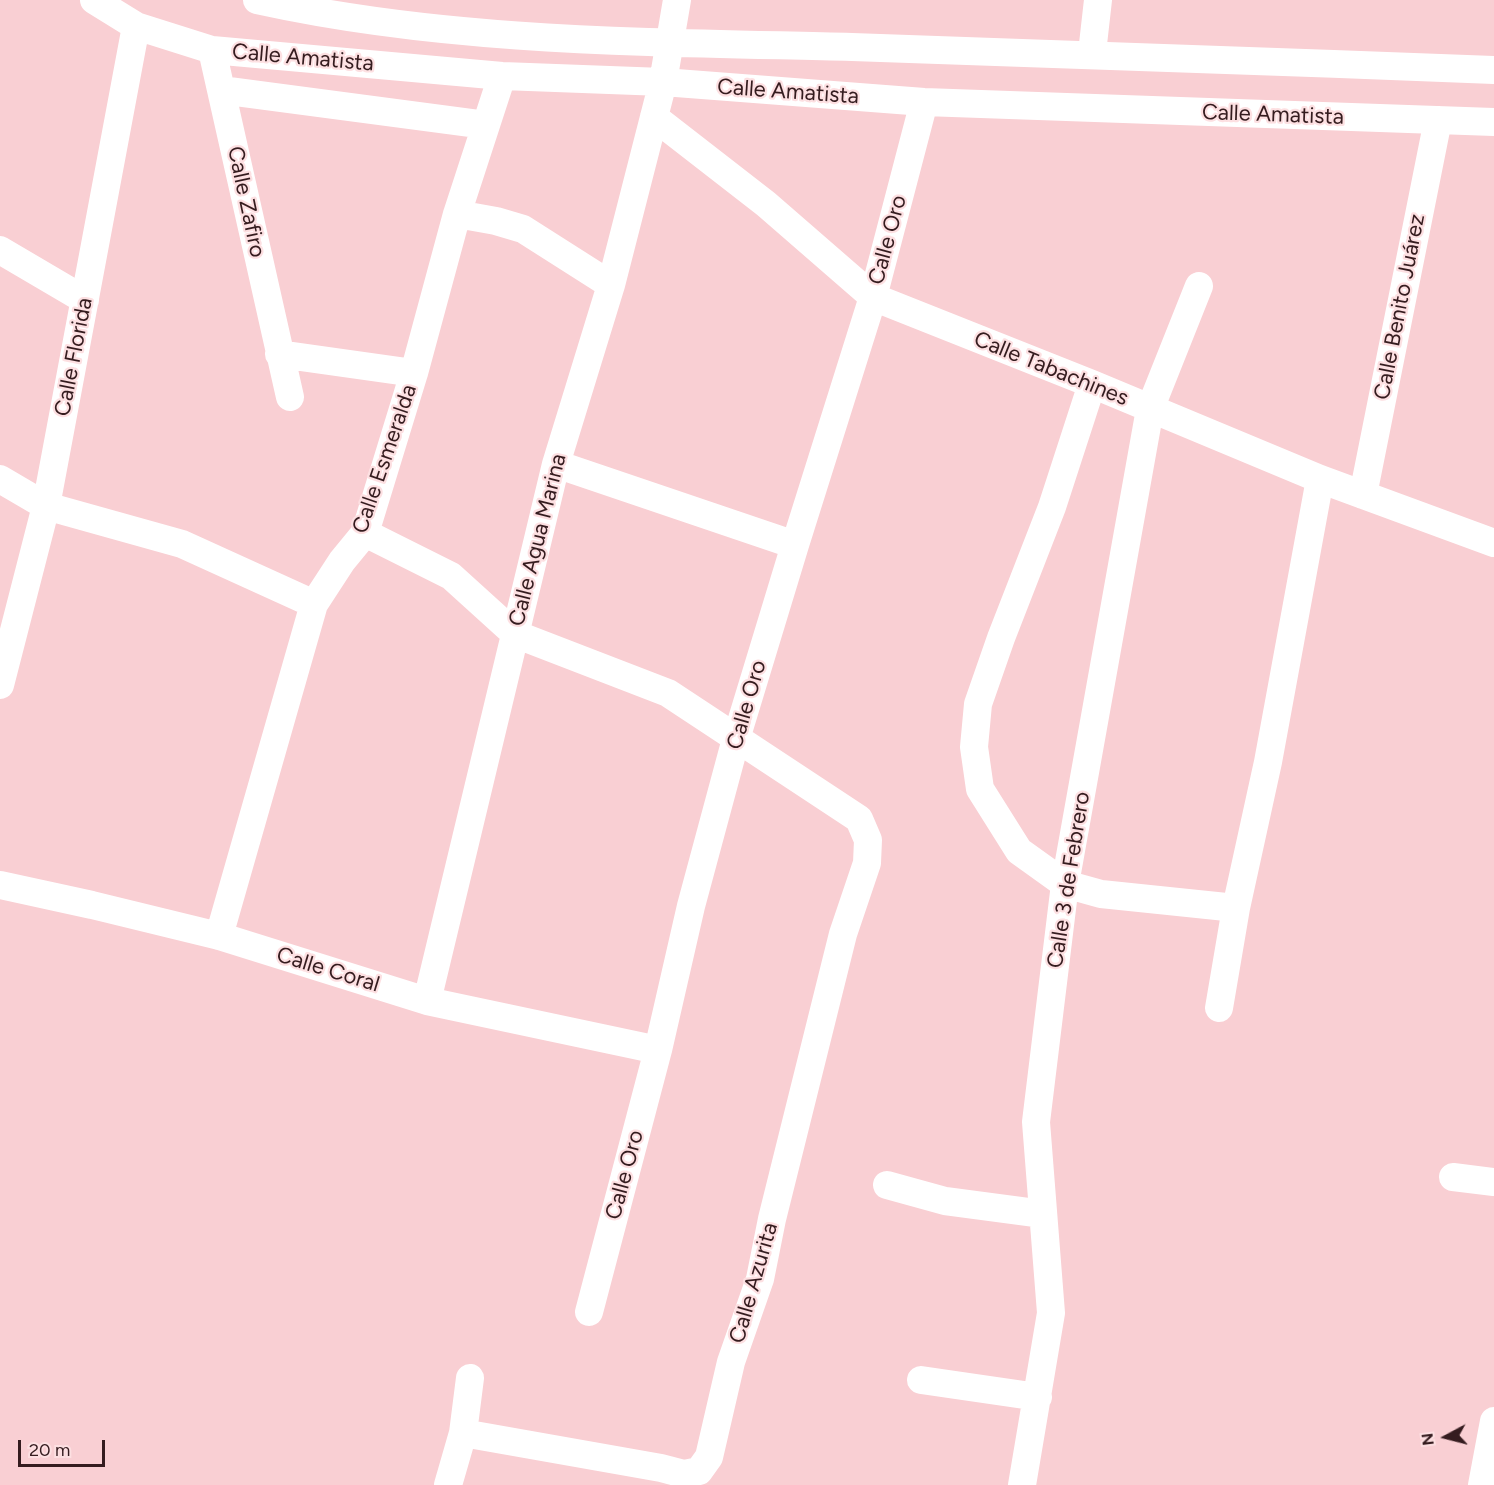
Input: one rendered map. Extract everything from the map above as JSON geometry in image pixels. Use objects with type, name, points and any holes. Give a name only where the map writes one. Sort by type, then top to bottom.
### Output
[{"type":"street","name":"Calle Amatista","points":[[94,0],[136,26],[212,50],[502,76],[663,82],[924,102],[1494,122]]},
{"type":"street","name":"Calle Amatista","points":[[257,0],[313,12],[477,33],[671,42],[1092,53],[1494,70]]},
{"type":"street","name":"Calle Agua Marina","points":[[427,1001],[556,464],[611,285],[663,82],[677,0]]},
{"type":"street","points":[[1092,53],[1098,0]]},
{"type":"street","name":"Calle Florida","points":[[0,684],[46,506],[136,26]]},
{"type":"street","name":"Calle Zafiro","points":[[212,50],[290,397]]},
{"type":"street","name":"Calle Esmeralda","points":[[219,936],[314,604],[342,561],[365,533],[414,373],[457,214],[502,76]]},
{"type":"street","points":[[221,90],[486,125]]},
{"type":"street","name":"Calle Oro","points":[[589,1312],[657,1050],[691,906],[736,740],[873,297],[924,102]]},
{"type":"street","name":"Calle Tabachines","points":[[654,117],[766,204],[873,297],[1092,384],[1320,479],[1494,543]]},
{"type":"street","name":"Calle Benito Juárez","points":[[1363,495],[1438,120]]},
{"type":"street","points":[[457,214],[496,221],[523,229],[611,285]]},
{"type":"street","points":[[0,250],[86,300]]},
{"type":"street","name":"Calle 3 de Febrero","points":[[1022,1485],[1051,1314],[1036,1122],[1065,884],[1150,409],[1199,286]]},
{"type":"street","points":[[279,354],[414,373]]},
{"type":"street","points":[[1092,384],[1052,507],[978,704],[975,747],[980,789],[1019,851],[1065,884],[1101,894],[1236,908]]},
{"type":"street","points":[[556,464],[795,544]]},
{"type":"street","points":[[0,479],[46,506],[182,544],[314,604]]},
{"type":"street","points":[[1219,1008],[1236,908],[1268,762],[1320,479]]},
{"type":"street","points":[[365,533],[451,576],[514,634],[668,693],[736,740]]},
{"type":"street","name":"Calle Azurita","points":[[463,1434],[661,1468],[684,1474],[699,1471],[709,1457],[731,1362],[760,1279],[772,1219],[843,934],[867,863],[868,840],[859,819],[736,740]]},
{"type":"street","name":"Calle Coral","points":[[0,885],[219,936],[427,1001],[657,1050]]},
{"type":"street","points":[[1453,1177],[1494,1182]]},
{"type":"street","points":[[887,1185],[945,1200],[1043,1214]]},
{"type":"street","points":[[448,1485],[463,1434],[470,1378]]},
{"type":"street","points":[[921,1380],[1038,1397]]},
{"type":"street","points":[[1482,1485],[1494,1421]]}]
